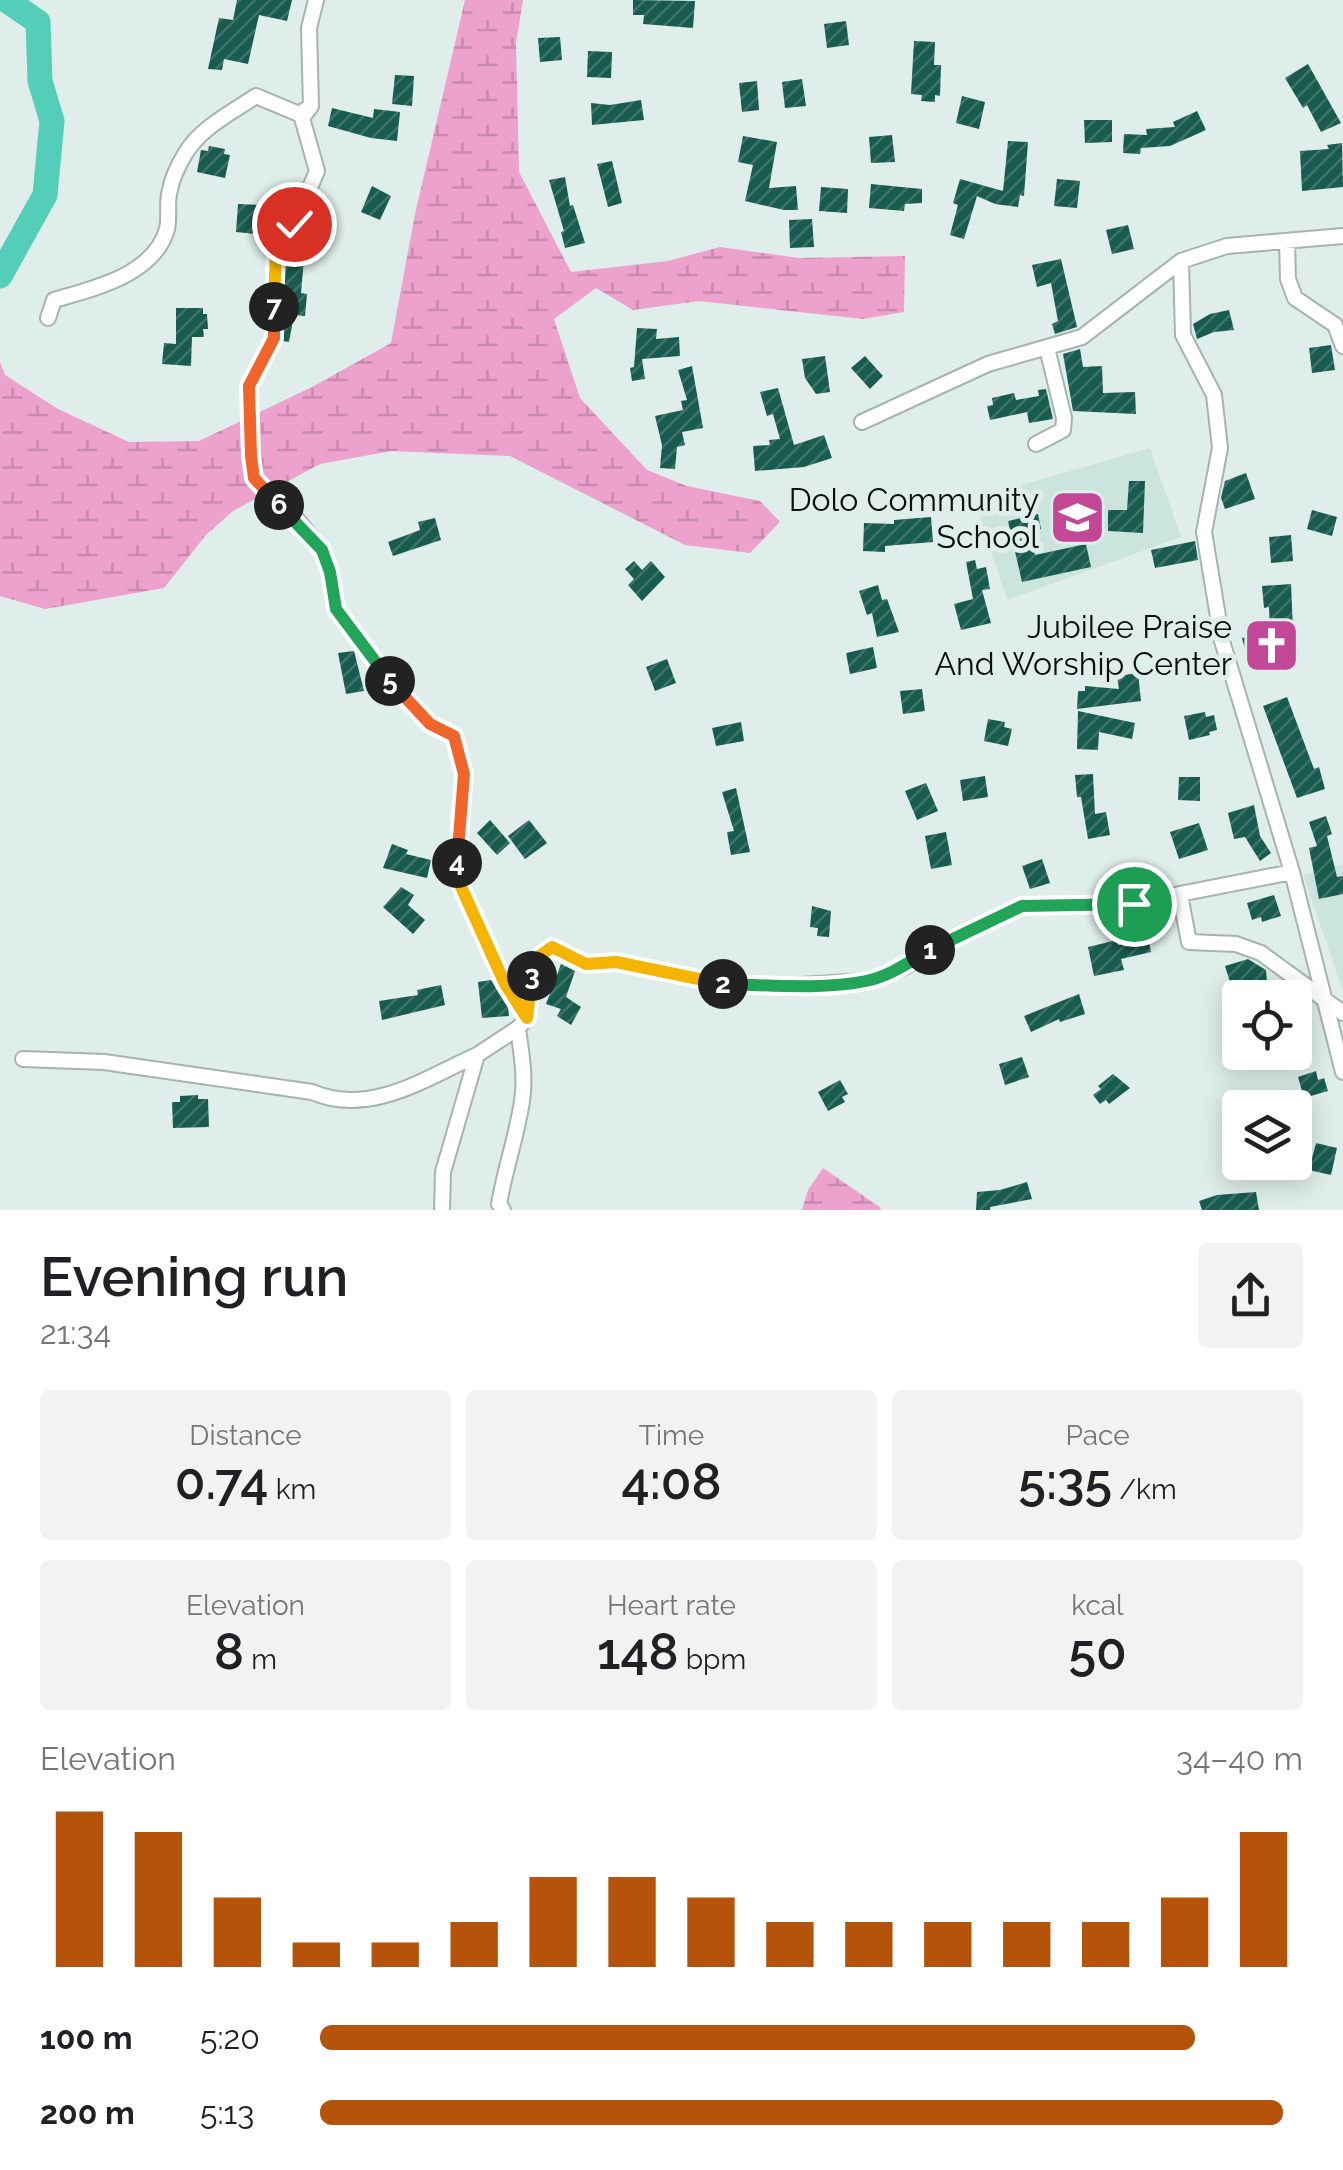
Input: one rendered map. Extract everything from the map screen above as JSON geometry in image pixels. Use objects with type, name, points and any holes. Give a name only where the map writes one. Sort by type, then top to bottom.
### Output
[{"type":"street","points":[[316,0],[309,28],[311,106],[302,118],[317,171],[294,224],[276,246],[274,338],[249,386],[254,478],[322,550],[336,609],[394,686],[430,724],[454,736],[464,774],[458,880],[522,1023]]},
{"type":"street","points":[[48,318],[54,300],[96,288],[144,264],[157,251],[168,227],[169,191],[185,154],[203,130],[256,96],[299,114],[311,106]]},
{"type":"street","points":[[862,422],[988,364],[1082,337],[1181,261],[1228,246],[1343,236]]},
{"type":"street","points":[[1287,242],[1288,280],[1294,298],[1336,325],[1343,346]]},
{"type":"street","points":[[1181,261],[1183,335],[1214,395],[1220,448],[1204,532],[1222,641],[1292,872],[1343,1072]]},
{"type":"street","points":[[1036,444],[1063,430],[1064,418],[1047,348]]},
{"type":"street","points":[[503,1210],[499,1204],[504,1175],[522,1101],[522,1023],[530,981],[541,955],[552,947],[586,964],[616,962],[715,983],[784,986],[866,981],[905,967],[946,941],[1022,906],[1134,904],[1292,872]]},
{"type":"street","points":[[1180,895],[1189,942],[1236,944],[1260,953],[1343,1013]]},
{"type":"street","points":[[23,1059],[104,1062],[312,1092],[332,1100],[374,1097],[408,1090],[477,1055],[522,1023]]},
{"type":"street","points":[[442,1210],[443,1172],[477,1055]]},
{"type":"shaded area","name":"Dolo Community School","points":[[1150,448],[1181,537],[1007,600],[974,499]]},
{"type":"shaded area","points":[[1343,864],[1343,991],[1303,875]]},
{"type":"green space","points":[[465,0],[523,0],[516,43],[519,172],[571,272],[668,261],[720,247],[799,258],[905,256],[904,312],[863,319],[699,301],[633,310],[596,288],[554,319],[580,398],[647,470],[687,486],[760,501],[780,522],[750,553],[685,545],[510,456],[391,451],[320,464],[233,511],[206,535],[164,588],[45,609],[0,596],[0,362],[5,375],[58,409],[129,442],[199,441],[312,387],[391,343],[415,214]]},
{"type":"green space","points":[[823,1168],[880,1210],[802,1210],[808,1190]]},
{"type":"building","points":[[237,0],[292,0],[287,21],[259,15],[248,64],[224,59],[222,70],[208,69],[219,18],[233,20]]},
{"type":"building","points":[[633,0],[695,1],[693,28],[643,24],[644,15],[633,15]]},
{"type":"building","points":[[846,21],[849,45],[827,48],[824,24]]},
{"type":"building","points":[[560,37],[562,60],[540,62],[538,38]]},
{"type":"building","points":[[914,41],[935,42],[934,65],[941,65],[940,96],[935,95],[935,102],[921,101],[922,95],[911,94]]},
{"type":"building","points":[[588,51],[612,52],[611,78],[587,77]]},
{"type":"building","points":[[1308,64],[1341,123],[1321,132],[1307,105],[1303,108],[1285,78]]},
{"type":"building","points":[[395,75],[414,76],[412,106],[392,104]]},
{"type":"building","points":[[802,79],[806,106],[785,108],[782,82]]},
{"type":"building","points":[[757,81],[759,110],[742,112],[739,83]]},
{"type":"building","points":[[962,96],[985,102],[979,129],[956,123]]},
{"type":"building","points":[[641,100],[644,120],[592,125],[591,103],[610,105]]},
{"type":"building","points":[[332,108],[373,118],[374,109],[400,112],[397,141],[328,126]]},
{"type":"building","points":[[1197,111],[1206,130],[1170,146],[1141,148],[1140,154],[1123,153],[1124,134],[1147,135],[1146,129],[1175,127],[1173,122]]},
{"type":"building","points":[[1084,120],[1112,120],[1112,142],[1085,143]]},
{"type":"building","points":[[892,135],[895,162],[871,163],[869,137]]},
{"type":"building","points":[[743,136],[777,142],[769,188],[796,186],[798,210],[745,201],[753,165],[738,162]]},
{"type":"building","points":[[1008,141],[1028,142],[1024,196],[1020,195],[1018,207],[995,204],[977,196],[964,239],[950,235],[960,179],[1003,191]]},
{"type":"building","points":[[1342,143],[1343,187],[1302,191],[1300,151],[1329,149],[1327,145]]},
{"type":"building","points":[[209,146],[225,149],[224,154],[230,155],[225,178],[197,172],[201,150],[208,151]]},
{"type":"building","points":[[612,161],[622,203],[608,207],[597,164]]},
{"type":"building","points":[[565,177],[570,206],[573,205],[585,243],[565,248],[549,180]]},
{"type":"building","points":[[1057,179],[1080,181],[1077,208],[1054,206]]},
{"type":"building","points":[[871,184],[922,189],[922,203],[905,204],[904,211],[869,208]]},
{"type":"building","points":[[372,186],[391,196],[380,220],[361,212]]},
{"type":"building","points":[[821,187],[848,189],[847,213],[819,211]]},
{"type":"building","points":[[238,204],[259,205],[256,234],[236,232]]},
{"type":"building","points":[[312,219],[306,236],[301,293],[307,294],[305,316],[294,315],[289,342],[283,341],[286,250]]},
{"type":"building","points":[[812,219],[814,247],[790,248],[789,220]]},
{"type":"building","points":[[1128,225],[1134,249],[1112,254],[1106,230]]},
{"type":"building","points":[[1061,259],[1077,327],[1055,334],[1052,324],[1058,321],[1051,283],[1037,287],[1032,265]]},
{"type":"building","points":[[176,308],[203,308],[203,314],[207,314],[204,337],[192,337],[191,366],[162,364],[164,343],[176,344]]},
{"type":"building","points":[[1229,310],[1234,330],[1197,339],[1193,324],[1210,314]]},
{"type":"building","points":[[637,328],[657,329],[656,339],[679,337],[680,356],[642,359],[645,379],[632,381],[630,368],[634,367]]},
{"type":"building","points":[[1331,345],[1335,370],[1312,373],[1309,348]]},
{"type":"building","points":[[1080,349],[1083,367],[1102,366],[1103,393],[1135,392],[1136,414],[1073,411],[1063,354]]},
{"type":"building","points":[[825,356],[830,392],[816,394],[805,378],[802,359]]},
{"type":"building","points":[[865,356],[883,376],[870,389],[851,368]]},
{"type":"building","points":[[692,366],[703,428],[682,432],[685,445],[677,447],[675,469],[660,468],[662,445],[655,416],[683,410],[681,401],[687,400],[678,370]]},
{"type":"building","points":[[778,388],[794,445],[824,435],[832,458],[804,467],[755,471],[753,446],[770,445],[769,440],[780,439],[773,414],[767,416],[760,392]]},
{"type":"building","points":[[1046,389],[1053,419],[1029,423],[1027,412],[990,420],[987,406],[993,405],[992,398],[1014,393],[1016,400],[1039,396],[1038,390]]},
{"type":"building","points":[[1246,473],[1255,499],[1225,509],[1221,498],[1225,481]]},
{"type":"building","points":[[1129,481],[1145,481],[1143,533],[1108,531],[1108,510],[1127,510]]},
{"type":"building","points":[[1312,510],[1337,517],[1332,536],[1307,529]]},
{"type":"building","points":[[1038,514],[1041,529],[1030,531],[1035,555],[1086,544],[1091,567],[1022,582],[1008,521]]},
{"type":"building","points":[[931,517],[933,542],[885,546],[885,552],[863,551],[864,523],[894,524],[894,520]]},
{"type":"building","points":[[435,518],[441,540],[393,556],[388,542],[420,530],[418,522]]},
{"type":"building","points":[[1291,535],[1293,561],[1271,563],[1269,537]]},
{"type":"building","points":[[1195,541],[1198,560],[1155,568],[1151,550]]},
{"type":"building","points":[[975,560],[977,569],[986,567],[990,589],[982,590],[991,623],[961,630],[954,604],[973,599],[966,562]]},
{"type":"building","points":[[634,561],[642,570],[651,561],[665,577],[642,601],[628,585],[634,579],[625,569]]},
{"type":"building","points":[[1291,584],[1293,630],[1299,652],[1249,665],[1242,638],[1270,631],[1269,607],[1264,608],[1262,586]]},
{"type":"building","points":[[878,585],[899,632],[877,637],[872,613],[867,615],[859,591]]},
{"type":"building","points":[[873,647],[877,668],[850,674],[846,653]]},
{"type":"building","points":[[354,651],[364,691],[346,694],[338,653]]},
{"type":"building","points":[[667,659],[676,683],[655,691],[646,667]]},
{"type":"building","points":[[1138,673],[1141,701],[1077,709],[1078,691],[1085,691],[1085,686],[1119,689],[1117,676]]},
{"type":"building","points":[[922,689],[925,711],[903,714],[900,691]]},
{"type":"building","points":[[1287,697],[1325,789],[1297,798],[1263,706]]},
{"type":"building","points":[[1078,711],[1135,723],[1132,739],[1099,732],[1098,750],[1077,749]]},
{"type":"building","points":[[1205,712],[1206,717],[1214,715],[1217,730],[1189,740],[1184,716]]},
{"type":"building","points":[[988,719],[1005,722],[1004,727],[1012,729],[1008,746],[984,741]]},
{"type":"building","points":[[741,722],[744,741],[716,746],[712,728]]},
{"type":"building","points":[[1093,774],[1095,814],[1106,812],[1110,835],[1088,839],[1075,775]]},
{"type":"building","points":[[985,776],[988,797],[963,801],[960,780]]},
{"type":"building","points":[[1179,777],[1200,777],[1200,801],[1178,800]]},
{"type":"building","points":[[926,783],[938,811],[917,820],[905,791]]},
{"type":"building","points":[[736,788],[750,852],[731,855],[727,832],[734,831],[722,792]]},
{"type":"building","points":[[1254,805],[1260,836],[1271,853],[1260,861],[1245,837],[1234,839],[1228,813]]},
{"type":"building","points":[[1326,816],[1337,877],[1343,876],[1343,894],[1319,899],[1309,848],[1317,846],[1309,822]]},
{"type":"building","points":[[490,820],[510,843],[497,855],[477,833]]},
{"type":"building","points":[[529,820],[547,843],[525,859],[508,836]]},
{"type":"building","points":[[1199,823],[1208,850],[1179,859],[1170,832]]},
{"type":"building","points":[[946,832],[952,865],[931,869],[925,836]]},
{"type":"building","points":[[392,844],[408,850],[406,854],[431,860],[427,878],[383,868]]},
{"type":"building","points":[[1042,859],[1050,883],[1030,889],[1022,866]]},
{"type":"building","points":[[401,887],[414,895],[408,905],[425,920],[413,934],[383,907]]},
{"type":"building","points":[[1274,895],[1281,916],[1262,922],[1261,917],[1252,920],[1247,903]]},
{"type":"building","points":[[812,906],[831,911],[829,937],[817,936],[818,928],[810,927]]},
{"type":"building","points":[[1148,937],[1151,952],[1121,959],[1124,970],[1094,976],[1088,947]]},
{"type":"building","points":[[1248,959],[1266,970],[1267,980],[1229,980],[1225,966]]},
{"type":"building","points":[[561,964],[575,971],[566,997],[581,1007],[571,1025],[557,1016],[561,1009],[546,1004]]},
{"type":"building","points":[[491,980],[509,1016],[482,1018],[478,982]]},
{"type":"building","points":[[441,985],[445,1005],[382,1020],[379,1001],[418,995],[417,990]]},
{"type":"building","points":[[1079,994],[1085,1014],[1060,1022],[1059,1019],[1031,1032],[1024,1016]]},
{"type":"building","points":[[1022,1057],[1029,1077],[1005,1085],[999,1064]]},
{"type":"building","points":[[1316,1071],[1318,1080],[1324,1078],[1328,1091],[1312,1096],[1312,1090],[1302,1090],[1298,1077]]},
{"type":"building","points":[[1113,1074],[1130,1088],[1109,1104],[1106,1100],[1100,1104],[1093,1095]]},
{"type":"building","points":[[840,1080],[848,1094],[842,1097],[845,1102],[828,1111],[818,1092]]},
{"type":"building","points":[[198,1095],[198,1099],[208,1099],[209,1127],[173,1128],[172,1102],[180,1102],[180,1096]]},
{"type":"building","points":[[1316,1143],[1337,1148],[1331,1175],[1312,1171]]},
{"type":"building","points":[[1027,1182],[1032,1199],[976,1210],[977,1192]]},
{"type":"building","points":[[1256,1192],[1259,1210],[1202,1210],[1199,1201],[1217,1195]]},
{"type":"waterway","points":[[0,276],[45,195],[52,121],[40,81],[38,22],[6,0]]},
{"type":"place","name":"Dolo Community School","points":[[1078,518]]},
{"type":"place","name":"Jubilee Praise And Worship Center","points":[[1271,645]]},
{"type":"route","points":[[294,224],[276,246],[274,338],[249,386],[254,478],[322,550],[336,609],[394,686],[430,724],[454,736],[464,774],[458,880],[505,984],[527,1018],[530,981],[541,955],[552,947],[586,964],[616,962],[715,983],[784,986],[866,981],[905,967],[946,941],[1022,906],[1134,904]]}]
